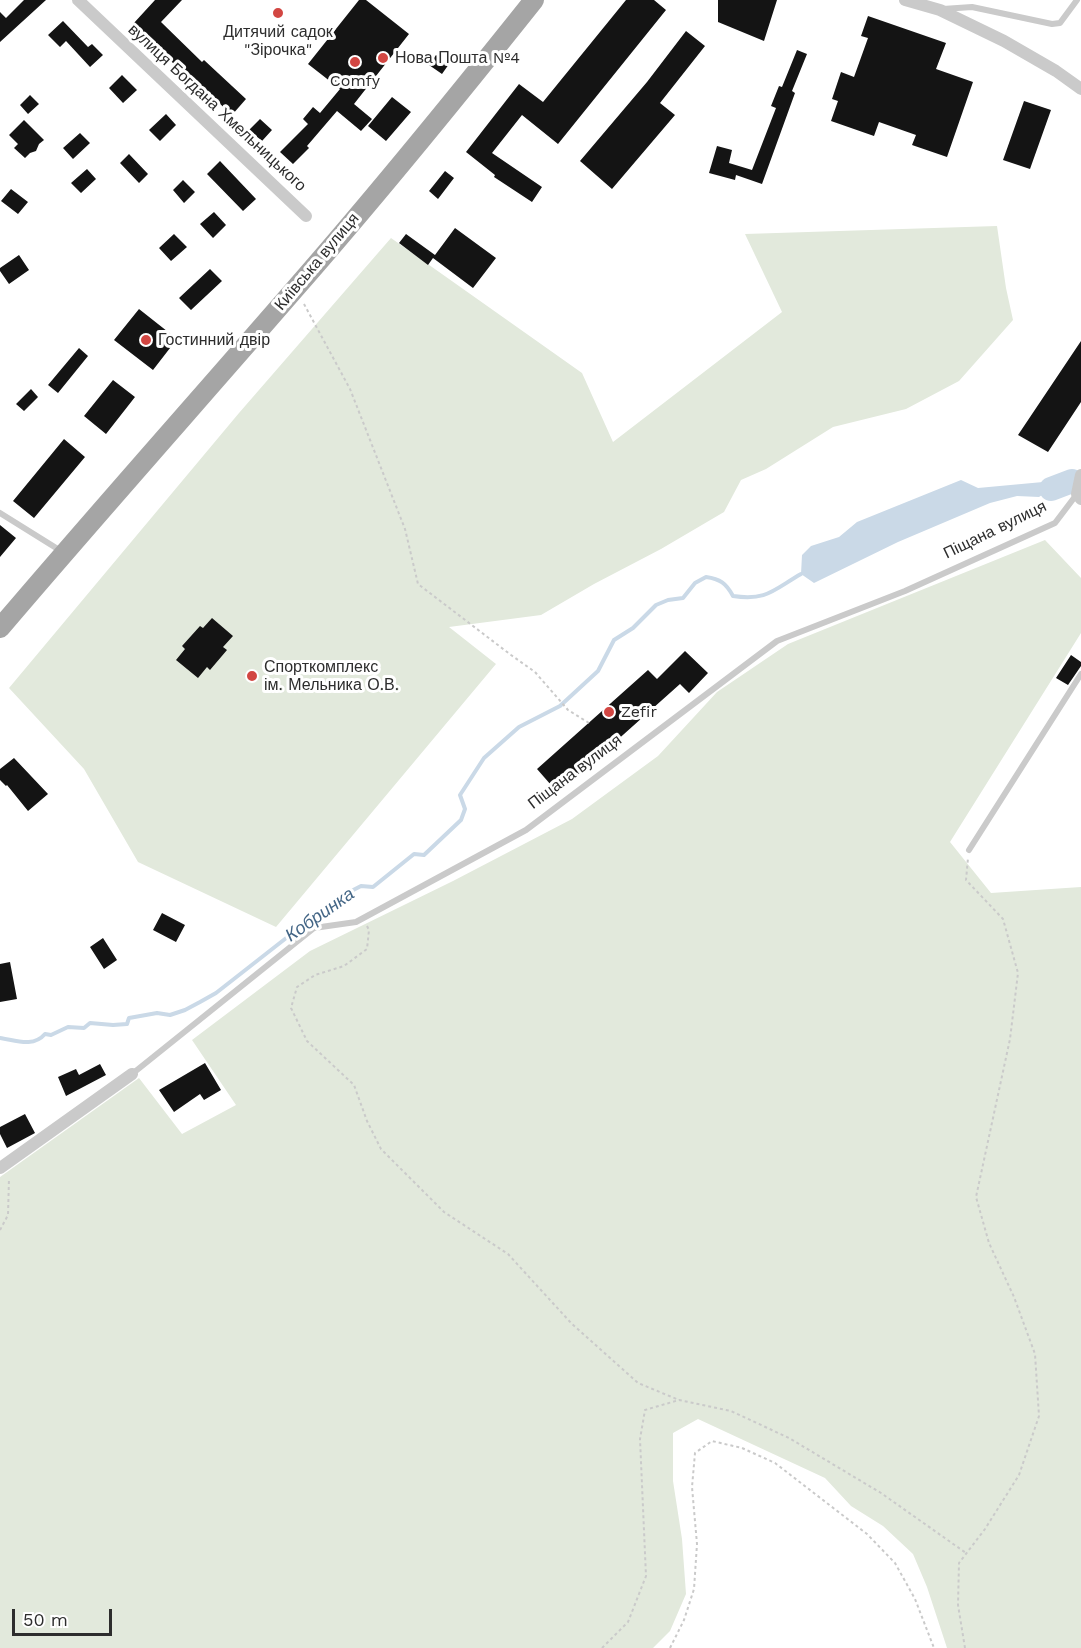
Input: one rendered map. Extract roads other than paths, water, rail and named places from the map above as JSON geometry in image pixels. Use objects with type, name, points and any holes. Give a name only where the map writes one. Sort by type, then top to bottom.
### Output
[{"type":"main road","name":"Київська вулиця","points":[[0,628],[296,288],[470,81],[534,0]]},
{"type":"street","name":"вулиця Богдана Хмельницького","points":[[78,0],[306,216]]},
{"type":"street","points":[[905,0],[940,10],[1004,41],[1056,71],[1081,89]]},
{"type":"street","name":"Піщана вулиця","points":[[1079,497],[1081,475]]},
{"type":"street","points":[[5,1165],[132,1074]]},
{"type":"lane","points":[[972,7],[976,0]]},
{"type":"lane","points":[[940,10],[972,7],[1052,24],[1060,23],[1077,0]]},
{"type":"lane","name":"Піщана вулиця","points":[[132,1074],[314,928],[356,922],[526,830],[777,641],[905,591],[1055,523],[1079,497]]},
{"type":"lane","points":[[0,513],[64,553]]},
{"type":"lane","points":[[969,849],[1081,674]]},
{"type":"water","points":[[961,480],[978,488],[1043,482],[1051,489],[1039,497],[1017,496],[990,503],[898,542],[814,583],[801,574],[802,555],[811,546],[839,537],[857,522]]},
{"type":"waterway","name":"Кобринка","points":[[1051,489],[1072,481]]},
{"type":"waterway","name":"Кобринка","points":[[0,1038],[29,1042],[68,1027],[84,1028],[90,1023],[127,1024],[129,1018],[157,1013],[170,1015],[185,1010],[216,993],[336,899],[361,886],[373,887],[414,854],[424,855],[461,820],[465,809],[460,795],[484,758],[519,727],[560,706],[598,671],[614,640],[633,628],[656,605],[668,600],[683,598],[695,583],[706,577],[722,582],[733,596],[754,597],[769,593],[801,574]]},
{"type":"place","name":"Дитячий садок \"Зірочка\"","points":[[278,13]]},
{"type":"place","name":"Нова Пошта №4","points":[[383,58]]},
{"type":"place","name":"Comfy","points":[[355,62]]},
{"type":"place","name":"Гостинний двір","points":[[146,340]]},
{"type":"place","name":"Спорткомплекс ім. Мельника О.В.","points":[[252,676]]},
{"type":"place","name":"Zefir","points":[[609,712]]}]
